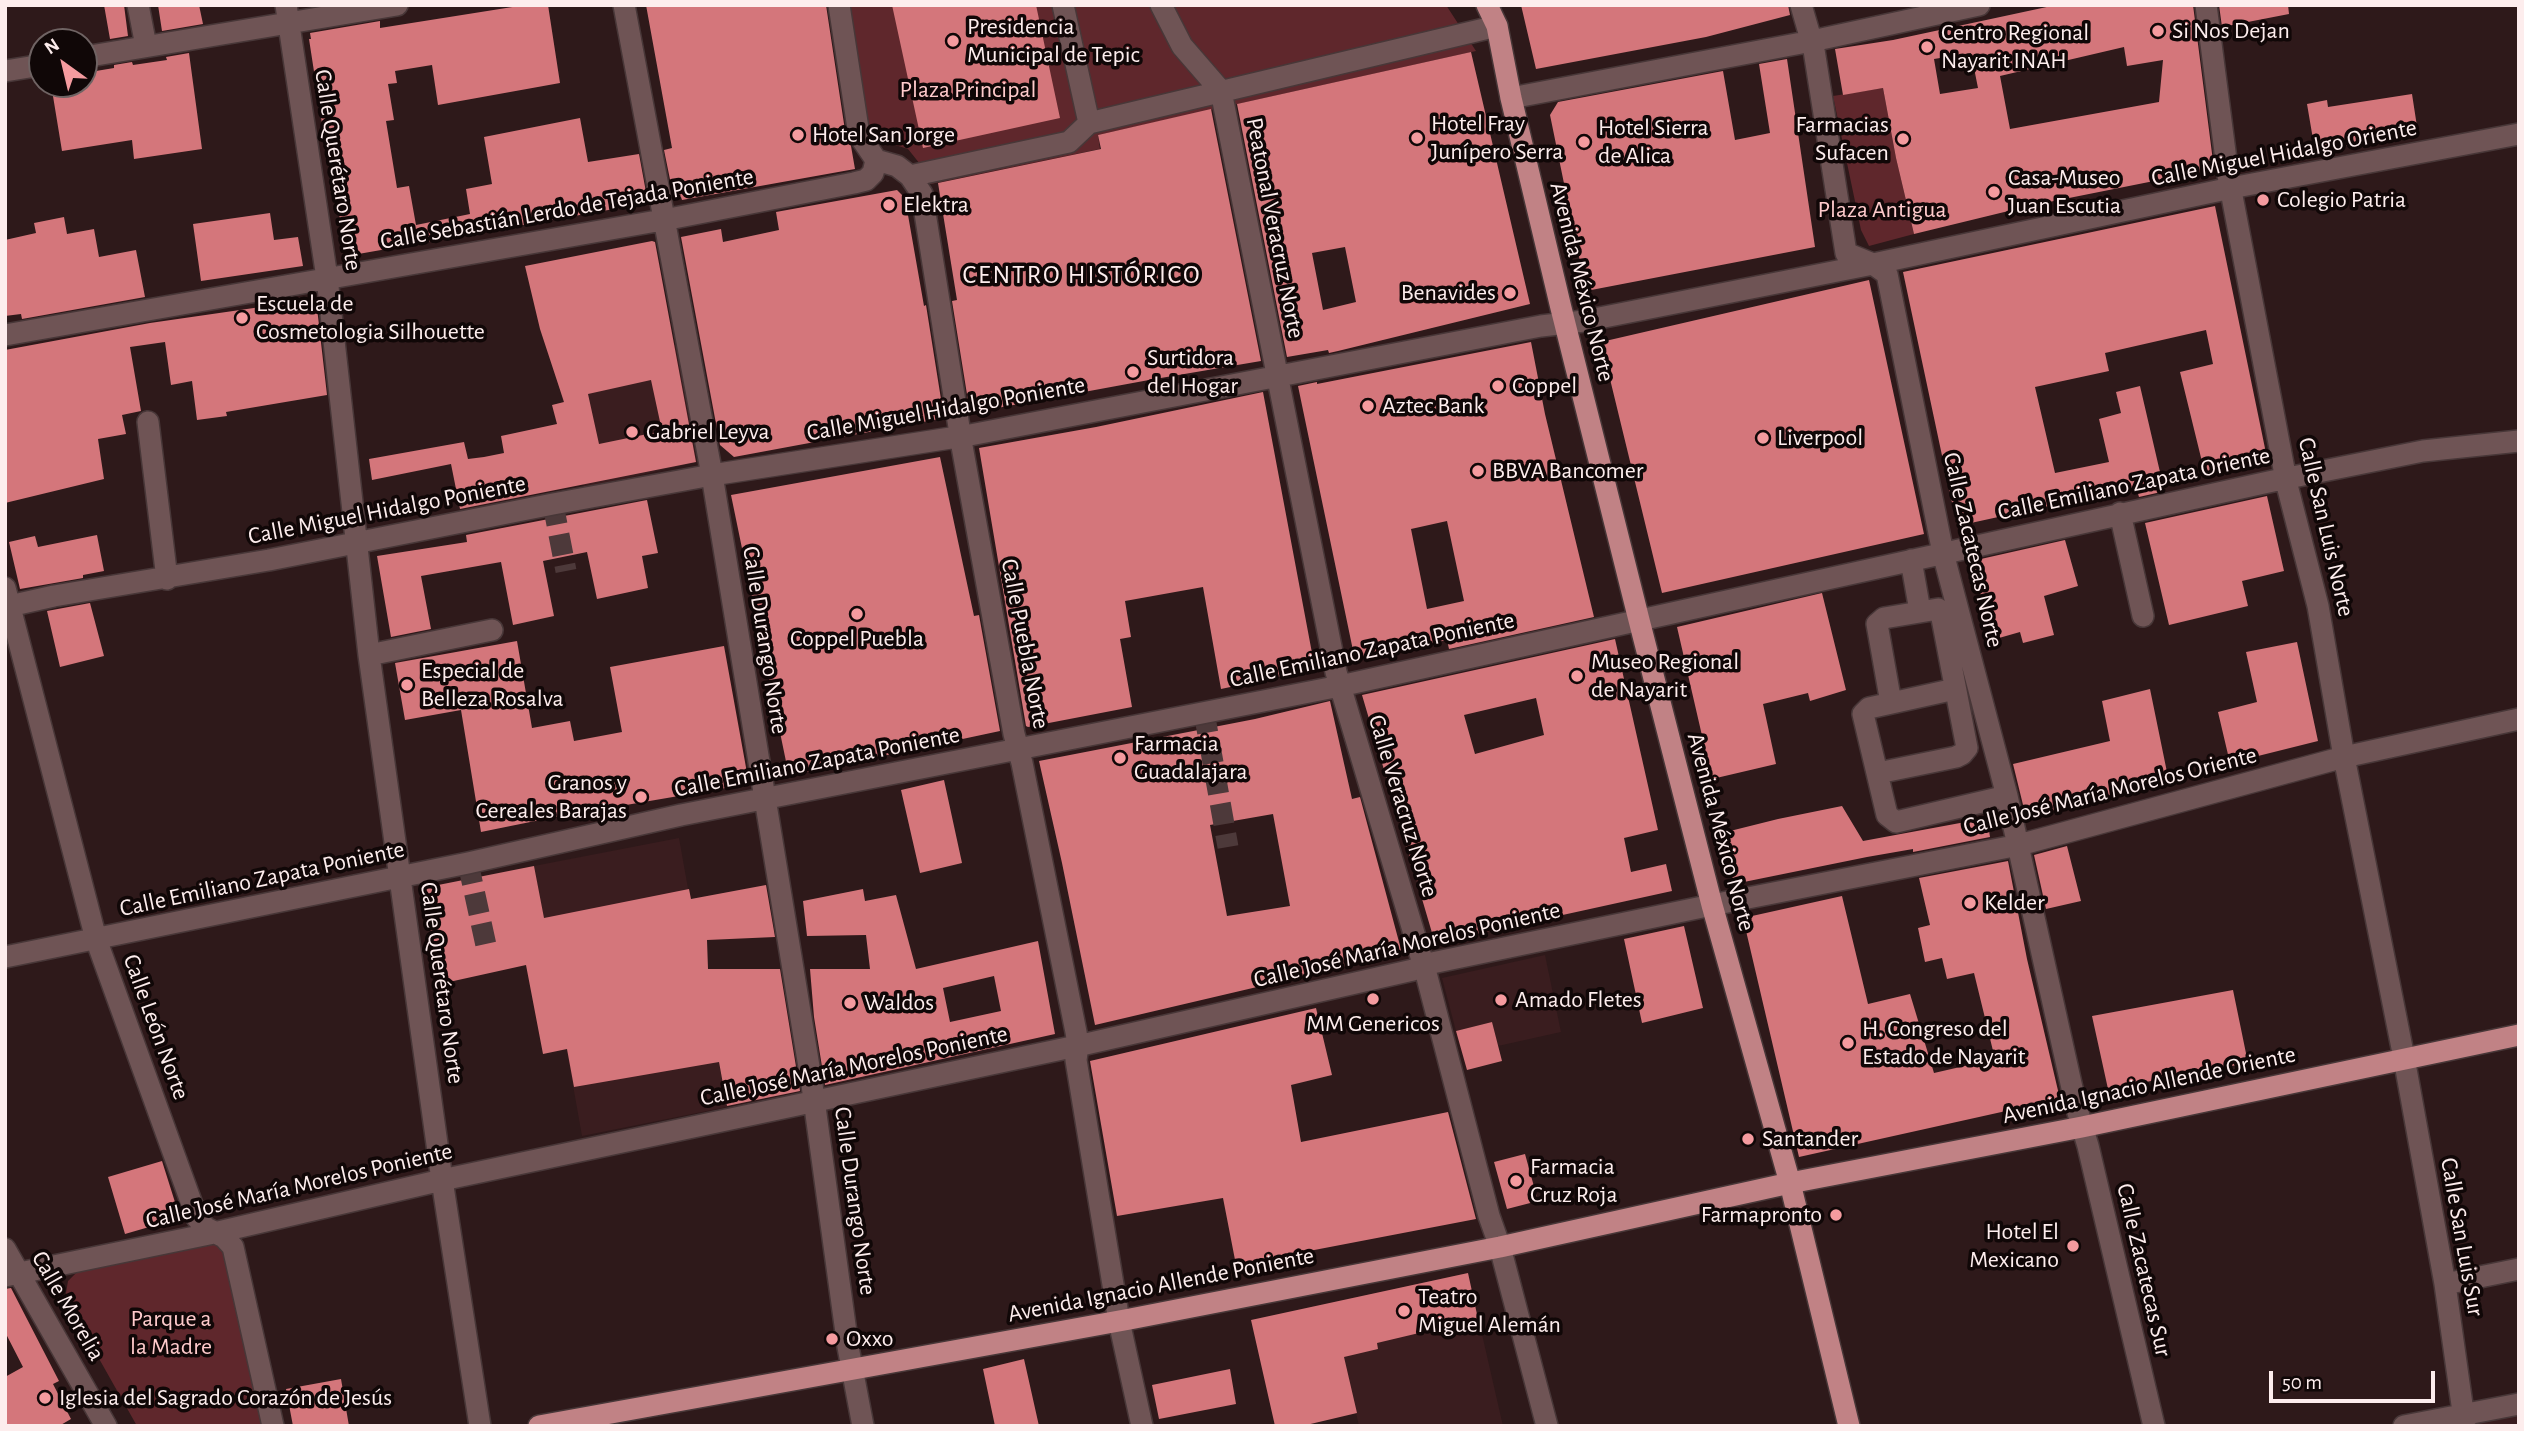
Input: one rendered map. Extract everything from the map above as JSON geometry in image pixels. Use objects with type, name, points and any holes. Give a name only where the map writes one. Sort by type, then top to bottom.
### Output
[{"type":"main road","name":"Avenida México Norte","points":[[1487,5],[1497,26],[1511,98],[1565,324],[1639,620],[1712,905],[1790,1183],[1849,1426]]},
{"type":"main road","name":"Avenida Ignacio Allende Oriente","points":[[1790,1183],[2082,1127],[2519,1035]]},
{"type":"main road","name":"Avenida Ignacio Allende Poniente","points":[[539,1426],[1119,1321],[1500,1247],[1790,1183]]},
{"type":"street","points":[[138,5],[146,46]]},
{"type":"street","points":[[98,55],[287,14],[397,5]]},
{"type":"street","name":"Calle Durango Norte","points":[[624,5],[712,475],[815,1102],[863,1426]]},
{"type":"street","points":[[839,5],[859,135],[876,160],[897,166],[910,176],[1069,142],[1089,123],[1497,26]]},
{"type":"street","points":[[1063,5],[1089,123]]},
{"type":"street","points":[[1152,5],[1159,5],[1182,46],[1222,91]]},
{"type":"street","name":"Calle Zacatecas Norte","points":[[1801,5],[1812,41],[1846,253],[1873,264],[1888,274],[1942,553],[2007,796],[2082,1127]]},
{"type":"street","points":[[1511,98],[1812,41],[1979,5]]},
{"type":"street","name":"Calle San Luis Norte","points":[[2206,5],[2231,188],[2286,478],[2318,606],[2344,757],[2404,1058]]},
{"type":"street","name":"Calle Querétaro Norte","points":[[287,14],[327,278],[369,655],[442,1180],[480,1426]]},
{"type":"street","points":[[5,71],[28,67]]},
{"type":"street","name":"Peatonal Veracruz Norte","points":[[1222,91],[1277,376]]},
{"type":"street","name":"Calle Miguel Hidalgo Oriente","points":[[1565,324],[1873,264],[2231,188],[2519,134]]},
{"type":"street","name":"Calle Sebastián Lerdo de Tejada Poniente","points":[[5,335],[665,219],[866,180],[873,173],[876,160]]},
{"type":"street","name":"Calle Puebla Norte","points":[[910,176],[922,194],[961,436],[1018,747],[1078,1045],[1076,1060],[1119,1321],[1142,1426]]},
{"type":"street","name":"Calle Miguel Hidalgo Poniente","points":[[7,600],[54,596],[167,579],[712,475],[961,436],[1541,326],[1565,324]]},
{"type":"street","name":"Calle Veracruz Norte","points":[[1277,376],[1340,686],[1424,966],[1489,1216],[1500,1247],[1507,1282],[1548,1426]]},
{"type":"street","points":[[148,422],[167,579]]},
{"type":"street","name":"Calle Emiliano Zapata Oriente","points":[[1639,620],[2286,478],[2423,451],[2519,441]]},
{"type":"street","points":[[2120,513],[2144,616]]},
{"type":"street","points":[[1910,560],[1920,611]]},
{"type":"street","name":"Calle León Norte","points":[[7,600],[96,940],[197,1218],[214,1233],[224,1237],[233,1247],[273,1426]]},
{"type":"street","points":[[1878,774],[1962,754],[1967,748],[1941,613],[1933,608],[1884,618],[1878,624],[1891,703]]},
{"type":"street","name":"Calle Emiliano Zapata Poniente","points":[[5,957],[401,877],[681,815],[1340,686],[1639,620]]},
{"type":"street","points":[[369,655],[492,630]]},
{"type":"street","points":[[1955,689],[1869,708],[1863,715],[1887,814],[1896,822],[2007,796]]},
{"type":"street","name":"Calle José María Morelos Oriente","points":[[1712,905],[2018,845],[2344,757],[2519,719]]},
{"type":"street","name":"Calle José María Morelos Poniente","points":[[12,1274],[214,1233],[442,1180],[815,1102],[1424,966],[1712,905]]},
{"type":"street","name":"Calle San Luis Sur","points":[[2404,1058],[2445,1284],[2464,1420]]},
{"type":"street","name":"Calle Zacatecas Sur","points":[[2082,1127],[2154,1426]]},
{"type":"street","name":"Calle Morelia","points":[[5,1249],[12,1274],[106,1426]]},
{"type":"street","points":[[2445,1284],[2519,1269]]},
{"type":"street","points":[[2404,1426],[2464,1420],[2519,1404]]},
{"type":"shaded area","name":"Gabriel Leyva","points":[[677,344],[697,462],[584,488],[556,373]]},
{"type":"shaded area","points":[[679,838],[727,1107],[582,1136],[534,866]]},
{"type":"shaded area","name":"Amado Fletes","points":[[1545,955],[1561,1032],[1498,1046],[1492,1022],[1456,1031],[1442,978]]},
{"type":"shaded area","points":[[1468,1273],[1503,1426],[1359,1426],[1331,1303]]},
{"type":"shaded area","points":[[2519,1416],[2519,1426],[2475,1426],[2475,1422]]},
{"type":"green space","name":"Plaza Principal","points":[[845,5],[1446,5],[1476,51],[1098,135],[1100,149],[926,185],[920,164],[908,149],[870,137]]},
{"type":"green space","name":"Plaza Antigua","points":[[1883,88],[1914,234],[1869,246],[1861,230],[1833,96]]},
{"type":"green space","name":"Parque a la Madre","points":[[215,1243],[224,1247],[266,1426],[137,1426],[71,1309],[66,1293],[68,1281],[77,1272]]},
{"type":"building","points":[[104,5],[124,5],[128,36],[110,39]]},
{"type":"building","points":[[158,5],[199,5],[203,24],[162,31]]},
{"type":"building","points":[[525,5],[548,5],[560,83],[438,105],[432,65],[395,71],[397,83],[388,84],[394,120],[386,121],[397,188],[409,186],[416,225],[470,214],[466,189],[492,184],[484,137],[580,118],[588,162],[639,154],[648,203],[347,256],[323,130],[310,33],[380,21],[380,28]]},
{"type":"building","points":[[646,5],[826,5],[846,137],[851,146],[855,169],[682,200],[681,197],[674,199],[664,150],[672,148]]},
{"type":"building","points":[[892,5],[1036,5],[1060,118],[923,148]]},
{"type":"building","points":[[1521,5],[1788,5],[1790,15],[1706,37],[1536,69]]},
{"type":"building","points":[[2056,5],[2193,5],[2214,169],[2029,206],[1914,234],[1883,88],[1843,95],[1835,49],[1893,40]],"holes":[[[2124,47],[2127,66],[2163,60],[2159,102],[2010,129],[2000,76]],[[1971,53],[1978,88],[1940,94],[1934,59]]]},
{"type":"building","points":[[2219,5],[2288,5],[2289,14],[2222,27]]},
{"type":"building","points":[[1471,52],[1530,304],[1329,353],[1328,350],[1287,357],[1237,104]],"holes":[[[1345,247],[1356,302],[1323,310],[1312,253]]]},
{"type":"building","points":[[189,53],[202,149],[134,159],[132,140],[62,151],[53,98],[98,98],[98,71],[132,62],[133,65],[167,60],[166,57]]},
{"type":"building","points":[[1787,59],[1815,247],[1586,291],[1550,115],[1558,102],[1723,71],[1735,140],[1770,133],[1759,64]]},
{"type":"building","points":[[2412,94],[2418,133],[2315,151],[2307,104],[2327,100],[2328,107]]},
{"type":"building","points":[[1211,109],[1261,361],[970,413],[952,301],[957,300],[938,183],[1101,149],[1098,135]]},
{"type":"building","points":[[897,190],[905,198],[944,418],[734,457],[720,445],[681,237],[721,229],[723,242],[779,230],[776,212]]},
{"type":"building","points":[[2215,206],[2267,458],[2205,474],[2180,372],[2213,364],[2206,330],[2105,353],[2109,371],[2035,387],[2055,473],[2109,462],[2099,419],[2121,413],[2116,392],[2140,386],[2163,485],[2159,486],[2161,492],[2139,497],[2136,487],[1957,526],[1903,272]]},
{"type":"building","points":[[270,213],[274,240],[298,237],[303,266],[201,281],[193,224]]},
{"type":"building","points":[[64,217],[67,234],[94,229],[99,257],[136,250],[145,297],[22,319],[21,314],[5,316],[5,240],[36,233],[34,223]]},
{"type":"building","points":[[655,242],[696,462],[460,509],[451,464],[372,480],[369,459],[464,442],[468,459],[484,457],[504,453],[501,436],[557,424],[552,405],[564,402],[540,329],[525,266]],"holes":[[[651,380],[662,431],[599,444],[588,394]]]},
{"type":"building","name":"Liverpool","points":[[1869,280],[1924,534],[1662,593],[1601,342]]},
{"type":"building","points":[[316,299],[327,395],[226,412],[227,416],[197,420],[192,381],[171,385],[165,342],[130,347],[141,411],[122,415],[126,434],[98,439],[104,479],[5,503],[5,350],[150,323]]},
{"type":"building","points":[[1531,342],[1545,414],[1594,617],[1449,649],[1447,640],[1355,660],[1298,386]],"holes":[[[1447,521],[1464,601],[1427,609],[1411,529]]]},
{"type":"building","points":[[1263,392],[1315,669],[1221,689],[1203,587],[1125,601],[1131,637],[1120,639],[1132,707],[1026,726],[979,448]]},
{"type":"building","points":[[940,457],[974,616],[979,615],[1000,731],[789,776],[731,495]]},
{"type":"building","points":[[2267,496],[2284,571],[2242,581],[2248,606],[2169,625],[2145,523]]},
{"type":"building","points":[[647,500],[658,553],[642,556],[648,588],[597,599],[587,552],[543,561],[554,616],[513,625],[501,562],[421,576],[431,629],[391,637],[377,556],[467,542],[466,535]]},
{"type":"building","points":[[97,535],[104,571],[83,575],[83,578],[20,589],[9,542],[35,536],[38,547]]},
{"type":"building","points":[[2065,540],[2078,586],[2044,596],[2054,635],[2023,643],[2020,632],[1992,640],[1972,561]]},
{"type":"building","points":[[1822,593],[1846,690],[1810,701],[1808,693],[1763,704],[1776,764],[1712,779],[1677,627]]},
{"type":"building","points":[[90,603],[104,656],[60,667],[47,611]]},
{"type":"building","points":[[1615,639],[1658,830],[1624,838],[1631,872],[1666,864],[1672,891],[1435,943],[1362,695]],"holes":[[[1536,698],[1544,735],[1475,754],[1464,715]]]},
{"type":"building","points":[[517,641],[532,728],[570,721],[574,741],[622,732],[610,667],[724,646],[749,784],[481,832],[461,710],[405,720],[395,663]]},
{"type":"building","points":[[2297,642],[2318,741],[2230,763],[2218,712],[2257,702],[2246,652]]},
{"type":"building","points":[[2150,689],[2169,782],[2026,817],[2013,764],[2110,741],[2102,701]]},
{"type":"building","points":[[1330,701],[1352,799],[1360,797],[1402,953],[1095,1025],[1039,761],[1255,719]],"holes":[[[1273,814],[1290,906],[1227,916],[1210,825]]]},
{"type":"building","points":[[944,780],[962,863],[920,873],[901,790]]},
{"type":"building","points":[[1842,806],[1863,841],[1987,818],[1990,837],[1913,852],[1913,849],[1867,857],[1734,884],[1722,833]]},
{"type":"building","points":[[2067,846],[2081,901],[2046,909],[2034,855]]},
{"type":"building","points":[[2008,861],[2027,959],[2060,1099],[1799,1157],[1743,918],[1842,896],[1868,1004],[1910,994],[1934,1073],[1995,1059],[1974,973],[1947,979],[1942,958],[1925,962],[1918,928],[1930,925],[1919,878]]},
{"type":"building","points":[[534,866],[544,918],[689,889],[691,899],[766,885],[775,937],[707,940],[708,969],[780,969],[800,1091],[727,1106],[719,1062],[574,1087],[567,1049],[543,1054],[526,965],[440,984],[423,888]]},
{"type":"building","points":[[863,889],[865,901],[896,895],[916,969],[1038,941],[1055,1034],[825,1085],[814,1017],[810,969],[870,969],[866,935],[807,936],[803,901]],"holes":[[[994,976],[1001,1011],[950,1022],[943,988]]]},
{"type":"building","points":[[1684,926],[1703,1008],[1642,1023],[1624,939]]},
{"type":"building","points":[[2233,990],[2248,1063],[2108,1089],[2092,1016]]},
{"type":"building","points":[[1316,1008],[1332,1075],[1291,1085],[1301,1142],[1448,1112],[1476,1219],[1236,1265],[1223,1198],[1117,1216],[1090,1061]]},
{"type":"building","points":[[1492,1022],[1502,1061],[1467,1070],[1456,1031]]},
{"type":"building","name":"Farmacia Cruz Roja","points":[[1525,1154],[1538,1201],[1507,1209],[1494,1162]]},
{"type":"building","points":[[162,1161],[180,1218],[125,1234],[108,1177]]},
{"type":"building","points":[[1468,1273],[1478,1319],[1377,1343],[1378,1349],[1344,1357],[1357,1413],[1302,1426],[1275,1426],[1251,1320]]},
{"type":"building","points":[[11,1288],[59,1381],[53,1384],[71,1419],[59,1426],[5,1426],[5,1377],[23,1367],[5,1332],[5,1289]]},
{"type":"building","points":[[1024,1359],[1039,1426],[995,1426],[983,1369]]},
{"type":"building","points":[[1230,1369],[1236,1404],[1159,1419],[1152,1385]]},
{"type":"building","points":[[341,1379],[349,1426],[293,1426],[286,1389]]},
{"type":"tunnel","points":[[553,504],[566,571]]},
{"type":"tunnel","points":[[1204,712],[1228,847]]},
{"type":"tunnel","points":[[468,863],[487,950]]},
{"type":"place","name":"Si Nos Dejan","points":[[2158,31]]},
{"type":"place","name":"Presidencia Municipal de Tepic","points":[[953,41]]},
{"type":"place","name":"Centro Regional Nayarit INAH","points":[[1927,47]]},
{"type":"place","name":"Hotel San Jorge","points":[[798,135]]},
{"type":"place","name":"Hotel Fray Junípero Serra","points":[[1417,138]]},
{"type":"place","name":"Farmacias Sufacen","points":[[1903,139]]},
{"type":"place","name":"Hotel Sierra de Alica","points":[[1584,142]]},
{"type":"place","name":"Casa-Museo Juan Escutia","points":[[1994,192]]},
{"type":"place","name":"Colegio Patria","points":[[2263,200]]},
{"type":"place","name":"Elektra","points":[[889,205]]},
{"type":"place","name":"Benavides","points":[[1510,293]]},
{"type":"place","name":"Escuela de Cosmetologia Silhouette","points":[[242,318]]},
{"type":"place","name":"Surtidora del Hogar","points":[[1133,372]]},
{"type":"place","name":"Coppel","points":[[1498,386]]},
{"type":"place","name":"Aztec Bank","points":[[1368,406]]},
{"type":"place","name":"Gabriel Leyva","points":[[632,432]]},
{"type":"place","name":"Liverpool","points":[[1763,438]]},
{"type":"place","name":"BBVA Bancomer","points":[[1478,471]]},
{"type":"place","name":"Coppel Puebla","points":[[857,614]]},
{"type":"place","name":"Museo Regional de Nayarit","points":[[1577,676]]},
{"type":"place","name":"Especial de Belleza Rosalva","points":[[407,685]]},
{"type":"place","name":"Farmacia Guadalajara","points":[[1120,758]]},
{"type":"place","name":"Granos y Cereales Barajas","points":[[641,797]]},
{"type":"place","name":"Kelder","points":[[1970,903]]},
{"type":"place","name":"MM Genericos","points":[[1373,999]]},
{"type":"place","name":"Amado Fletes","points":[[1501,1000]]},
{"type":"place","name":"Waldos","points":[[850,1003]]},
{"type":"place","name":"H. Congreso del Estado de Nayarit","points":[[1848,1043]]},
{"type":"place","name":"Santander","points":[[1748,1139]]},
{"type":"place","name":"Farmacia Cruz Roja","points":[[1516,1181]]},
{"type":"place","name":"Farmapronto","points":[[1836,1215]]},
{"type":"place","name":"Hotel El Mexicano","points":[[2073,1246]]},
{"type":"place","name":"Teatro Miguel Alemán","points":[[1404,1311]]},
{"type":"place","name":"Oxxo","points":[[832,1339]]},
{"type":"place","name":"Iglesia del Sagrado Corazón de Jesús","points":[[45,1398]]},
{"type":"district","name":"CENTRO HISTÓRICO","points":[[1082,275]]}]
